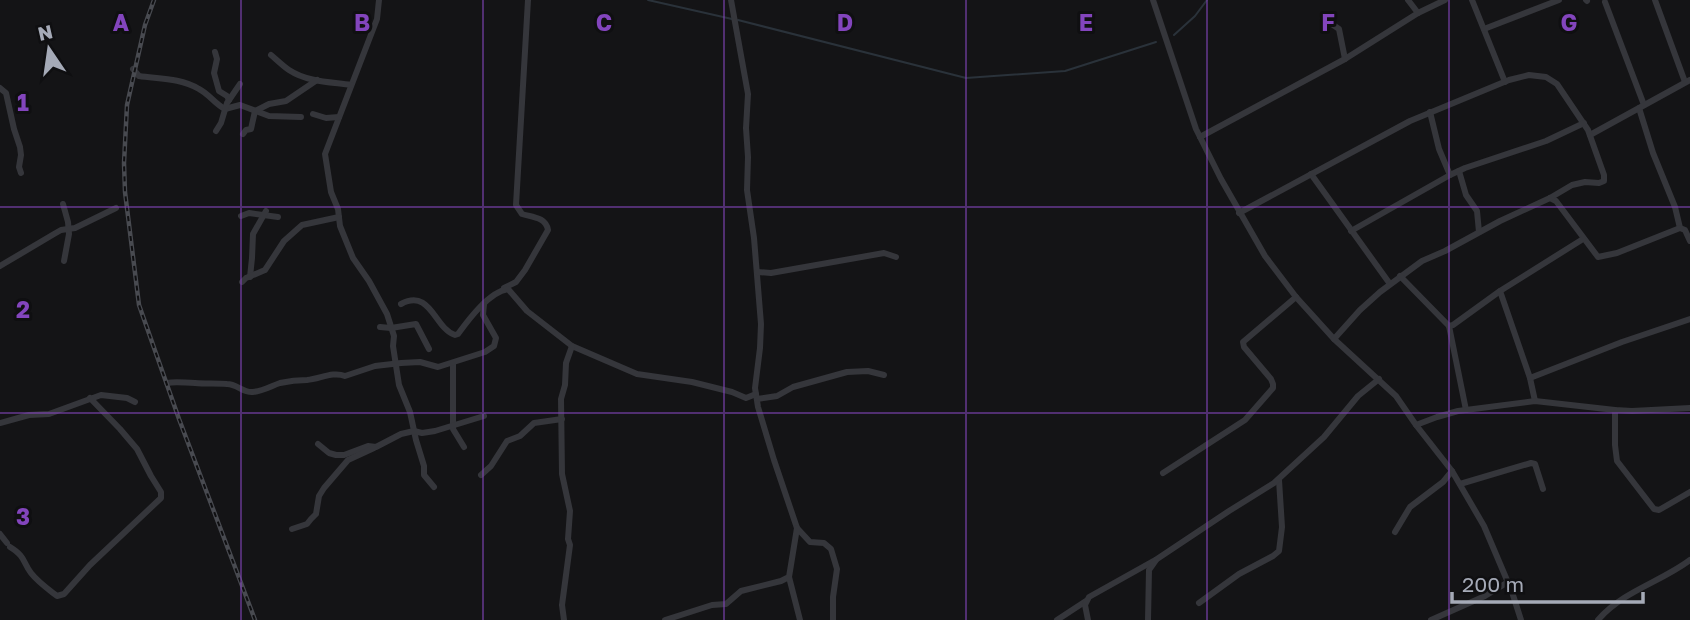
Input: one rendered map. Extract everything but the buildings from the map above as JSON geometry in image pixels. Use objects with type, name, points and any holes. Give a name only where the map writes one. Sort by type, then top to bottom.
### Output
[{"type":"street","points":[[379,0],[377,19],[325,154],[340,226],[354,258],[387,314],[394,336],[399,385],[410,412],[424,475],[434,487]]},
{"type":"street","points":[[401,304],[413,300],[426,304],[449,333],[457,335],[477,310],[507,285],[516,282],[548,230],[543,220],[522,214],[516,205],[528,0]]},
{"type":"street","points":[[731,0],[748,94],[747,190],[754,238],[761,331],[756,397],[797,528],[810,542],[824,543],[831,550],[837,569],[833,620]]},
{"type":"street","points":[[1153,0],[1191,116],[1220,180],[1239,214],[1265,257],[1296,297],[1334,339],[1396,396],[1452,471],[1484,526],[1521,620]]},
{"type":"street","points":[[1408,0],[1418,13]]},
{"type":"street","points":[[1200,137],[1345,59],[1418,13],[1445,0]]},
{"type":"street","points":[[1472,0],[1505,82]]},
{"type":"street","points":[[1484,29],[1559,0]]},
{"type":"street","points":[[1590,135],[1688,81],[1655,0]]},
{"type":"street","points":[[1605,2],[1642,106],[1653,153],[1681,228],[1685,230],[1690,242]]},
{"type":"street","points":[[1323,18],[1339,29],[1345,59]]},
{"type":"street","points":[[215,52],[218,59],[214,73],[219,92],[229,100]]},
{"type":"street","points":[[271,55],[300,76],[351,85]]},
{"type":"street","points":[[133,69],[139,76],[189,83],[210,95],[220,107],[226,109],[240,105],[277,117],[301,117]]},
{"type":"street","points":[[1239,214],[1430,112],[1529,75],[1550,79],[1557,85],[1590,135],[1604,181],[1572,185],[1422,261],[1360,310],[1334,339]]},
{"type":"street","points":[[255,111],[269,104],[286,101],[317,80]]},
{"type":"street","points":[[216,131],[229,100],[240,83]]},
{"type":"street","points":[[0,88],[6,93],[20,146],[21,173]]},
{"type":"street","points":[[243,134],[251,129],[255,111]]},
{"type":"street","points":[[1430,112],[1439,149],[1450,175]]},
{"type":"street","points":[[313,114],[326,118],[339,117]]},
{"type":"street","points":[[1351,231],[1450,175],[1546,141],[1584,123]]},
{"type":"street","points":[[1460,171],[1466,195],[1477,211],[1479,232]]},
{"type":"street","points":[[1311,174],[1390,285]]},
{"type":"street","points":[[1550,198],[1556,201],[1595,255],[1600,258],[1681,228]]},
{"type":"street","points":[[63,204],[69,234],[64,261]]},
{"type":"street","points":[[0,266],[54,234],[75,228],[116,208]]},
{"type":"street","points":[[241,216],[249,213],[278,217]]},
{"type":"street","points":[[250,277],[253,234],[265,214]]},
{"type":"street","points":[[242,282],[265,270],[284,241],[302,225],[339,217]]},
{"type":"street","points":[[1449,326],[1583,239]]},
{"type":"street","points":[[757,272],[771,273],[884,253],[896,257]]},
{"type":"street","points":[[1400,276],[1449,326],[1466,410]]},
{"type":"street","points":[[502,290],[508,289],[527,311],[572,345],[637,373],[692,382],[746,398],[777,396],[793,387],[847,372],[868,370],[884,375]]},
{"type":"street","points":[[1500,291],[1530,378],[1535,401]]},
{"type":"street","points":[[1163,473],[1245,420],[1273,388],[1271,379],[1244,347],[1243,342],[1296,297]]},
{"type":"street","points":[[167,383],[183,381],[231,384],[251,392],[290,381],[338,374],[345,376],[368,368],[396,364],[420,362],[438,367],[485,352],[494,346],[496,338],[483,314],[484,304]]},
{"type":"street","points":[[1530,378],[1690,319]]},
{"type":"street","points":[[380,327],[416,324],[429,349]]},
{"type":"street","points":[[564,620],[562,605],[570,545],[570,510],[562,474],[561,399],[566,363],[572,345]]},
{"type":"street","points":[[453,363],[453,429],[464,447]]},
{"type":"street","points":[[1057,620],[1089,597],[1157,559],[1279,480],[1324,437],[1358,396],[1379,379]]},
{"type":"street","points":[[0,423],[29,415],[49,414],[101,395],[127,398],[135,402]]},
{"type":"street","points":[[0,534],[20,553],[30,573],[57,596],[64,594],[90,565],[161,498],[161,492],[137,449],[90,398]]},
{"type":"street","points":[[1416,425],[1466,410],[1535,401],[1615,410],[1690,408]]},
{"type":"street","points":[[1615,410],[1618,461],[1654,509],[1658,510],[1690,492]]},
{"type":"street","points":[[292,529],[307,524],[316,514],[319,496],[348,460],[401,434],[414,431],[422,433],[484,416]]},
{"type":"street","points":[[481,475],[491,466],[507,441],[520,436],[534,423],[562,419]]},
{"type":"street","points":[[318,444],[336,455],[344,455],[368,446],[376,447]]},
{"type":"street","points":[[1460,484],[1531,463],[1535,464],[1544,489]]},
{"type":"street","points":[[1395,532],[1410,507],[1443,482],[1452,471]]},
{"type":"street","points":[[1199,603],[1239,574],[1279,551],[1282,527],[1279,480]]},
{"type":"street","points":[[797,528],[789,577],[800,620]]},
{"type":"street","points":[[1148,620],[1149,570],[1157,559]]},
{"type":"street","points":[[1598,620],[1629,594],[1687,562],[1690,570]]},
{"type":"street","points":[[665,620],[712,605],[726,604],[741,592],[789,577]]},
{"type":"street","points":[[1431,620],[1485,596],[1507,582]]},
{"type":"street","points":[[1086,601],[1088,620]]},
{"type":"waterway","points":[[648,0],[732,19]]},
{"type":"waterway","points":[[1174,35],[1195,16],[1207,0]]},
{"type":"waterway","points":[[738,20],[966,78],[1065,71],[1156,42]]},
{"type":"railway","points":[[154,0],[145,25],[127,105],[124,163],[139,305],[255,620]]}]
